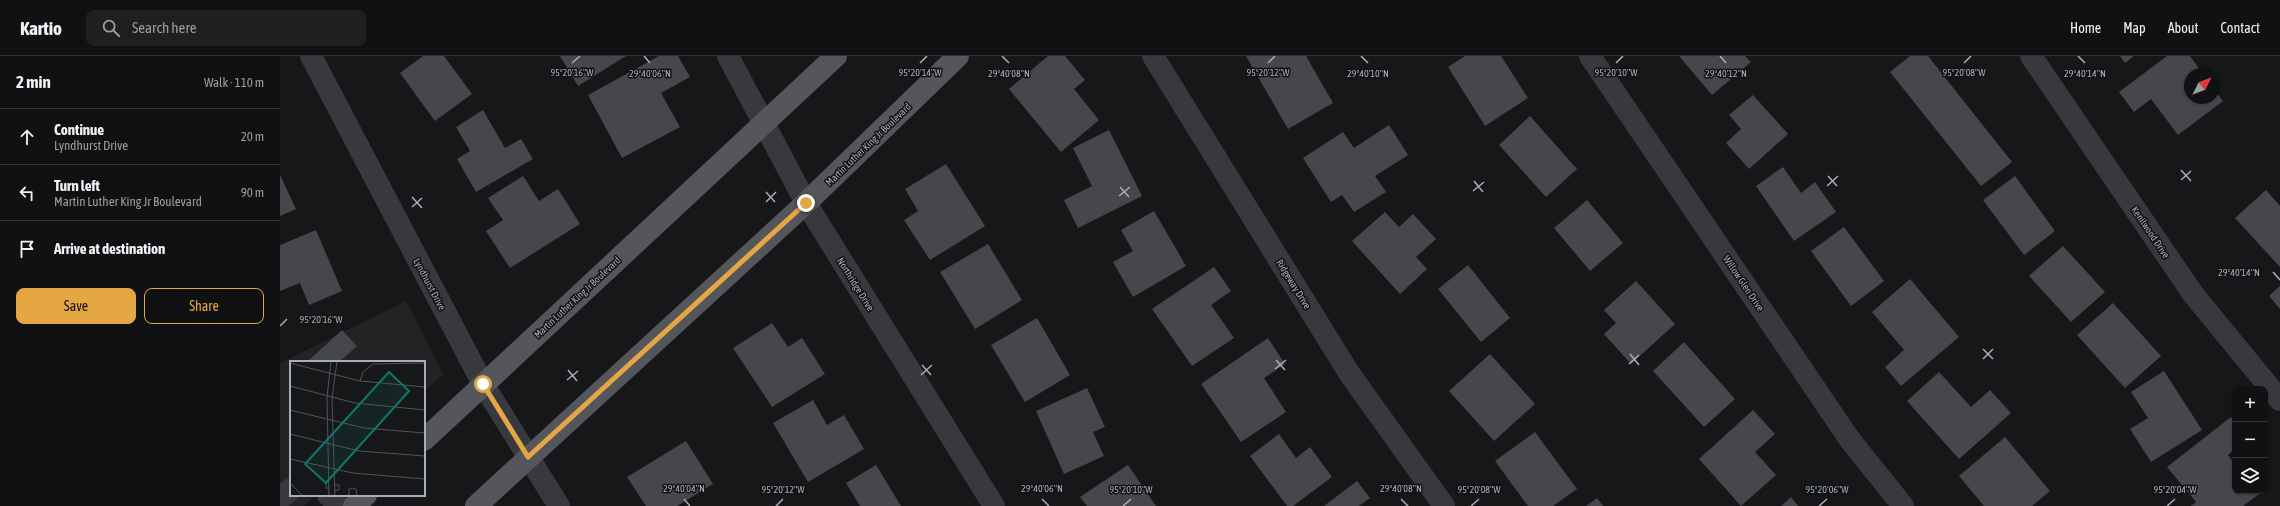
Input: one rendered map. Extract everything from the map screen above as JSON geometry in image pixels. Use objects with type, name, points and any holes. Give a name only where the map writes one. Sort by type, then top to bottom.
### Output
[{"type":"main road","name":"Martin Luther King Jr Boulevard","points":[[425,439],[836,56]]},
{"type":"main road","name":"Martin Luther King Jr Boulevard","points":[[476,506],[806,203],[958,56]]},
{"type":"main road","points":[[354,506],[365,496]]},
{"type":"street","name":"Lyndhurst Drive","points":[[311,56],[483,384],[559,506]]},
{"type":"street","name":"Northridge Drive","points":[[728,56],[806,203],[994,506]]},
{"type":"street","name":"Ridgeway Drive","points":[[1153,56],[1349,372],[1444,506]]},
{"type":"street","name":"Willow Glen Drive","points":[[1590,56],[1850,440],[1902,506]]},
{"type":"street","name":"Kenilwood Drive","points":[[2031,56],[2193,294],[2280,400]]},
{"type":"street","points":[[280,499],[290,491]]},
{"type":"street","points":[[329,496],[338,506]]},
{"type":"shaded area","points":[[406,301],[443,374],[425,391],[425,361],[290,361],[290,496],[314,496],[304,506],[280,506],[280,363]]},
{"type":"building","points":[[423,56],[444,56],[472,94],[435,121],[400,73]]},
{"type":"building","points":[[560,56],[626,56],[578,86]]},
{"type":"building","points":[[659,56],[678,56],[690,77],[661,93],[680,127],[622,158],[588,95]]},
{"type":"building","points":[[1048,56],[1065,56],[1085,80],[1074,89],[1099,120],[1061,152],[1009,89]]},
{"type":"building","points":[[1246,56],[1306,56],[1333,103],[1288,129]]},
{"type":"building","points":[[1465,56],[1501,56],[1528,98],[1485,126],[1448,67]]},
{"type":"building","points":[[1679,56],[1745,56],[1751,62],[1712,95]]},
{"type":"building","points":[[1910,56],[1928,56],[2012,162],[1981,186],[1890,72]]},
{"type":"building","points":[[2120,56],[2134,56],[2125,63]]},
{"type":"building","points":[[2167,56],[2190,56],[2199,68],[2184,68],[2184,104],[2219,104],[2178,135],[2151,99],[2134,112],[2119,92]]},
{"type":"building","points":[[1753,95],[1788,134],[1749,169],[1726,143],[1741,129],[1729,115]]},
{"type":"building","points":[[483,110],[505,148],[521,139],[533,159],[476,192],[457,159],[470,151],[456,127]]},
{"type":"building","points":[[1530,116],[1577,169],[1546,197],[1499,145]]},
{"type":"building","points":[[1389,125],[1408,155],[1375,176],[1386,192],[1354,212],[1342,195],[1331,202],[1303,158],[1343,132],[1354,148]]},
{"type":"building","points":[[1109,130],[1142,196],[1078,228],[1064,200],[1092,186],[1073,148]]},
{"type":"building","points":[[946,164],[985,226],[930,260],[904,220],[918,211],[905,189]]},
{"type":"building","points":[[1783,167],[1801,193],[1815,182],[1836,212],[1794,241],[1756,186]]},
{"type":"building","points":[[280,175],[296,209],[280,216]]},
{"type":"building","points":[[523,176],[539,201],[558,189],[580,224],[510,268],[486,231],[503,220],[488,198]]},
{"type":"building","points":[[2015,176],[2055,231],[2024,255],[1983,200]]},
{"type":"building","points":[[2266,190],[2280,206],[2280,267],[2235,218]]},
{"type":"building","points":[[1587,200],[1623,243],[1590,271],[1554,228]]},
{"type":"building","points":[[1154,211],[1186,266],[1133,297],[1113,262],[1133,251],[1121,230]]},
{"type":"building","points":[[1385,212],[1399,227],[1413,214],[1436,239],[1416,257],[1427,269],[1400,294],[1352,241]]},
{"type":"building","points":[[1844,227],[1884,281],[1851,306],[1811,251]]},
{"type":"building","points":[[316,230],[342,291],[309,305],[300,283],[280,291],[280,245]]},
{"type":"building","points":[[988,244],[1022,300],[975,329],[940,272]]},
{"type":"building","points":[[2063,246],[2105,292],[2071,322],[2029,276]]},
{"type":"building","points":[[1468,265],[1510,318],[1481,342],[1438,289]]},
{"type":"building","points":[[1214,267],[1231,291],[1211,305],[1234,338],[1192,366],[1152,309]]},
{"type":"building","points":[[1910,279],[1959,337],[1901,386],[1885,367],[1904,350],[1872,312]]},
{"type":"building","points":[[1636,281],[1675,324],[1631,364],[1604,334],[1616,323],[1604,310]]},
{"type":"building","points":[[2280,286],[2280,309],[2269,296]]},
{"type":"building","points":[[2113,303],[2161,356],[2125,388],[2077,335]]},
{"type":"building","points":[[1037,318],[1070,375],[1025,402],[991,345]]},
{"type":"building","points":[[772,323],[788,347],[802,338],[825,374],[772,407],[733,348]]},
{"type":"building","points":[[342,330],[357,346],[340,361],[308,361]]},
{"type":"building","points":[[1268,338],[1285,364],[1264,378],[1286,412],[1241,442],[1201,384]]},
{"type":"building","points":[[1684,342],[1735,399],[1704,427],[1653,371]]},
{"type":"building","points":[[1490,354],[1535,404],[1494,441],[1449,391]]},
{"type":"building","points":[[2164,371],[2202,430],[2151,462],[2130,429],[2148,418],[2131,392]]},
{"type":"building","points":[[1939,372],[1971,407],[1990,390],[2011,413],[1959,459],[1907,401]]},
{"type":"building","points":[[1087,388],[1105,427],[1093,432],[1104,456],[1064,474],[1036,411]]},
{"type":"building","points":[[813,400],[827,425],[844,415],[864,449],[808,482],[773,423]]},
{"type":"building","points":[[1753,410],[1775,434],[1755,452],[1776,475],[1741,506],[1699,459]]},
{"type":"building","points":[[2231,417],[2232,452],[2228,455],[2232,460],[2232,494],[2259,494],[2243,506],[2191,506],[2196,502],[2167,467]]},
{"type":"building","points":[[1535,432],[1577,489],[1553,506],[1528,506],[1495,461]]},
{"type":"building","points":[[1279,434],[1296,458],[1310,447],[1332,477],[1293,506],[1287,506],[1250,456]]},
{"type":"building","points":[[2005,437],[2050,491],[2032,506],[1984,506],[1959,476]]},
{"type":"building","points":[[686,441],[713,484],[677,506],[646,506],[627,477]]},
{"type":"building","points":[[876,465],[901,506],[860,506],[846,483]]},
{"type":"building","points":[[1128,465],[1156,506],[1087,506],[1080,497]]},
{"type":"building","points":[[1357,481],[1370,498],[1359,506],[1324,506]]},
{"type":"building","points":[[1791,497],[1798,506],[1781,506]]},
{"type":"building","points":[[1597,498],[1603,506],[1586,506]]},
{"type":"route","points":[[483,384],[528,457],[806,203]]}]
